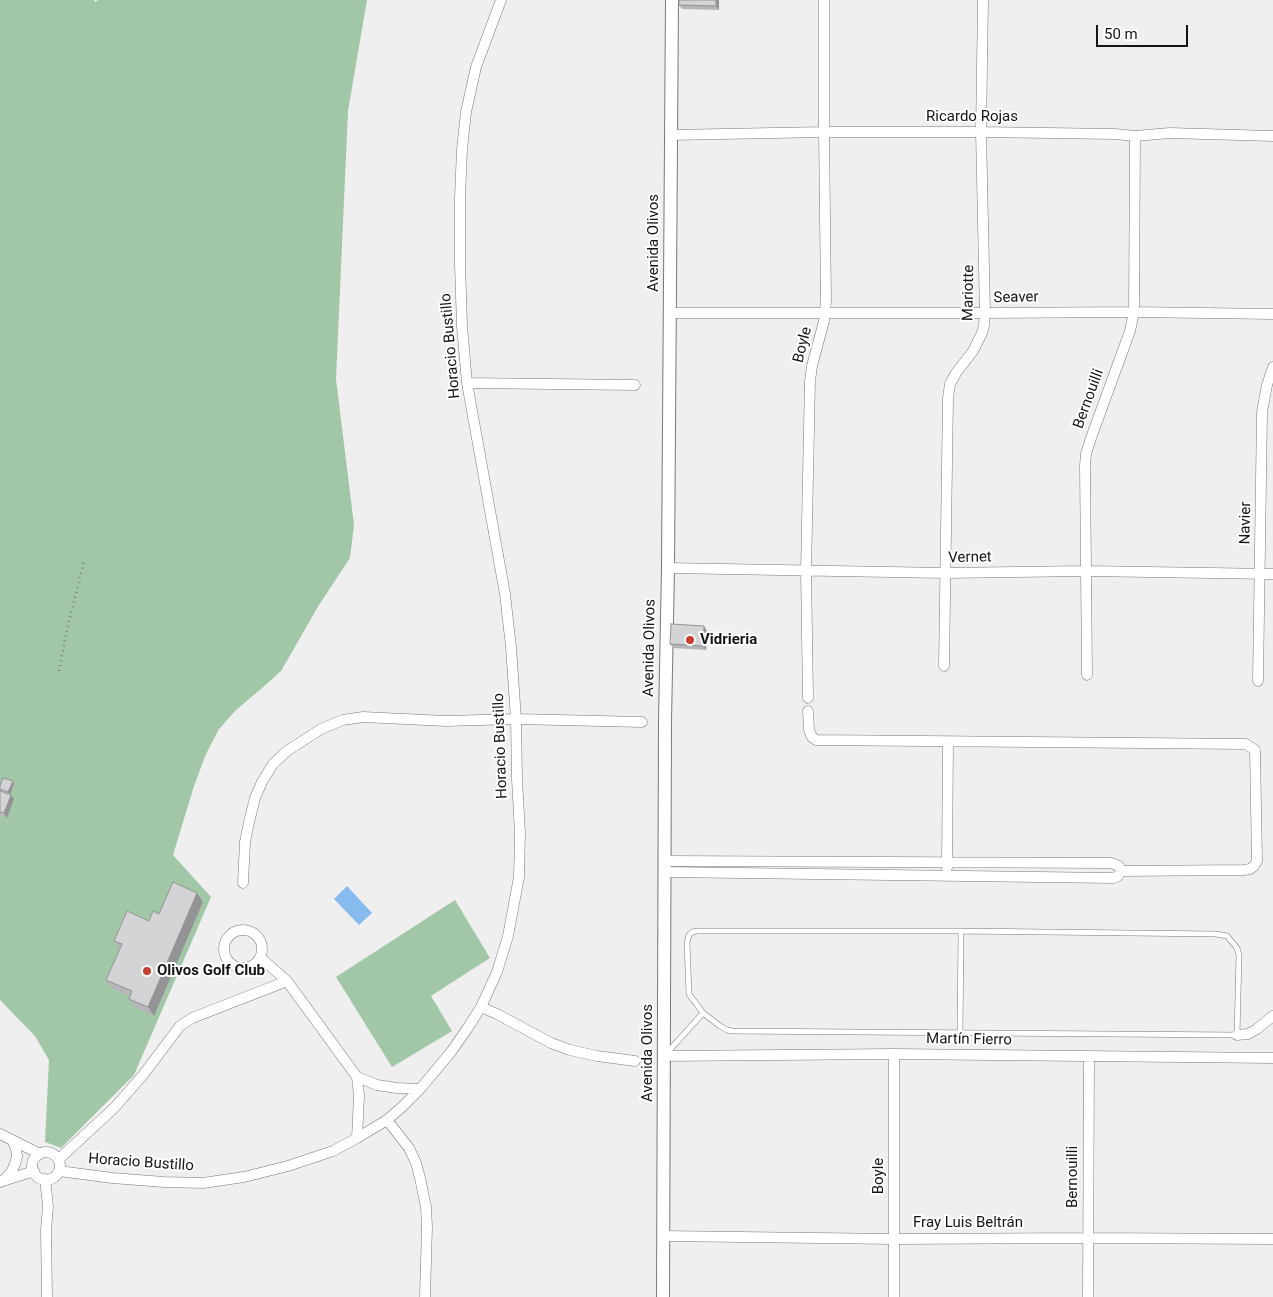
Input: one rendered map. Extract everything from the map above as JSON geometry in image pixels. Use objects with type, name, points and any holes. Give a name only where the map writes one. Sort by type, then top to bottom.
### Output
[{"type":"street","name":"Horacio Bustillo","points":[[59,1171],[112,1178],[204,1183],[244,1177],[288,1166],[333,1150],[387,1120],[420,1089],[451,1052],[481,1007],[496,972],[508,936],[519,877],[520,833],[516,720],[505,594],[467,383],[462,326],[460,264],[462,149],[466,112],[476,67],[501,0]]},
{"type":"street","name":"Avenida Olivos","points":[[663,1297],[665,721],[668,568],[672,0]]},
{"type":"street","name":"Boyle","points":[[808,698],[806,571],[810,381],[824,321],[826,301],[824,0]]},
{"type":"street","name":"Mariotte","points":[[944,666],[948,398],[950,384],[973,351],[982,333],[986,313],[981,132],[983,0]]},
{"type":"street","name":"Ricardo Rojas","points":[[671,135],[824,132],[981,132],[1135,136],[1170,133],[1273,136]]},
{"type":"street","name":"Bernouilli","points":[[1087,675],[1086,454],[1130,331],[1134,312],[1135,136]]},
{"type":"street","name":"Seaver","points":[[670,313],[1134,312],[1273,314]]},
{"type":"street","name":"Navier","points":[[1258,681],[1262,412],[1266,385],[1273,367]]},
{"type":"street","points":[[467,383],[635,385]]},
{"type":"street","name":"Vernet","points":[[668,568],[945,573],[1086,571],[1273,574]]},
{"type":"street","points":[[808,711],[809,730],[812,737],[816,740],[1246,744],[1255,750],[1257,862],[1254,866],[1244,870],[1121,871]]},
{"type":"street","points":[[243,883],[245,842],[249,822],[262,782],[273,764],[287,751],[321,728],[343,720],[363,718],[446,721],[642,722]]},
{"type":"street","points":[[947,876],[948,742]]},
{"type":"street","points":[[827,862],[827,874]]},
{"type":"street","points":[[665,866],[827,862],[1111,863],[1119,866],[1121,871]]},
{"type":"street","points":[[665,866],[827,874],[1113,878],[1118,876],[1121,871]]},
{"type":"street","points":[[261,958],[287,981],[357,1076],[377,1085],[420,1089]]},
{"type":"street","points":[[59,1160],[115,1107],[180,1026],[192,1018],[287,981]]},
{"type":"street","points":[[481,1007],[551,1043],[570,1050],[636,1061]]},
{"type":"street","points":[[1237,1035],[1248,1034],[1273,1016]]},
{"type":"street","name":"Boyle","points":[[894,1054],[894,1297]]},
{"type":"street","name":"Martín Fierro","points":[[664,1056],[894,1054],[1273,1058]]},
{"type":"street","name":"Bernouilli","points":[[1088,1297],[1089,1057]]},
{"type":"street","points":[[357,1076],[359,1096],[357,1138]]},
{"type":"street","points":[[387,1120],[409,1148],[420,1178],[426,1207],[427,1227],[425,1297]]},
{"type":"street","points":[[0,1134],[40,1154]]},
{"type":"street","points":[[0,1182],[7,1178],[15,1164],[17,1156],[13,1141]]},
{"type":"street","points":[[52,1153],[59,1160],[59,1171],[54,1177],[45,1179],[36,1175],[33,1161],[40,1154],[52,1153]]},
{"type":"street","points":[[0,1182],[34,1171]]},
{"type":"street","points":[[45,1179],[48,1206],[46,1230],[48,1297]]},
{"type":"street","name":"Fray Luis Beltrán","points":[[664,1236],[894,1239],[1273,1239]]},
{"type":"lane","points":[[702,930],[1216,934],[1227,936],[1237,948],[1239,955],[1237,1035],[732,1031],[726,1030],[704,1013],[689,994],[688,934],[702,930]]},
{"type":"lane","points":[[960,1032],[961,931]]},
{"type":"lane","points":[[664,1056],[704,1013]]},
{"type":"path","points":[[59,671],[67,629],[84,561]]},
{"type":"green space","name":"Olivos Golf Club","points":[[0,0],[94,0],[95,2],[98,0],[367,0],[348,111],[336,379],[354,525],[350,558],[319,605],[281,671],[236,710],[219,729],[206,754],[173,855],[211,897],[134,1075],[61,1148],[45,1142],[49,1060],[35,1036],[0,1000]]},
{"type":"green space","points":[[455,900],[490,958],[431,996],[452,1031],[392,1067],[336,977]]},
{"type":"water","points":[[347,886],[372,913],[359,925],[334,899]]},
{"type":"building","points":[[679,0],[716,0],[716,6],[679,5]]},
{"type":"building","name":"Vidrieria","points":[[671,624],[704,626],[703,646],[670,644]]},
{"type":"building","points":[[3,778],[13,781],[8,792],[0,789]]},
{"type":"building","points":[[0,791],[11,795],[4,813],[0,812]]},
{"type":"building","name":"Olivos Golf Club","points":[[173,882],[197,893],[148,1007],[129,999],[132,991],[106,980],[122,944],[114,941],[127,911],[149,921],[153,911],[159,914]]},
{"type":"place","name":"Vidrieria","points":[[690,640]]},
{"type":"place","name":"Olivos Golf Club","points":[[147,971]]}]
